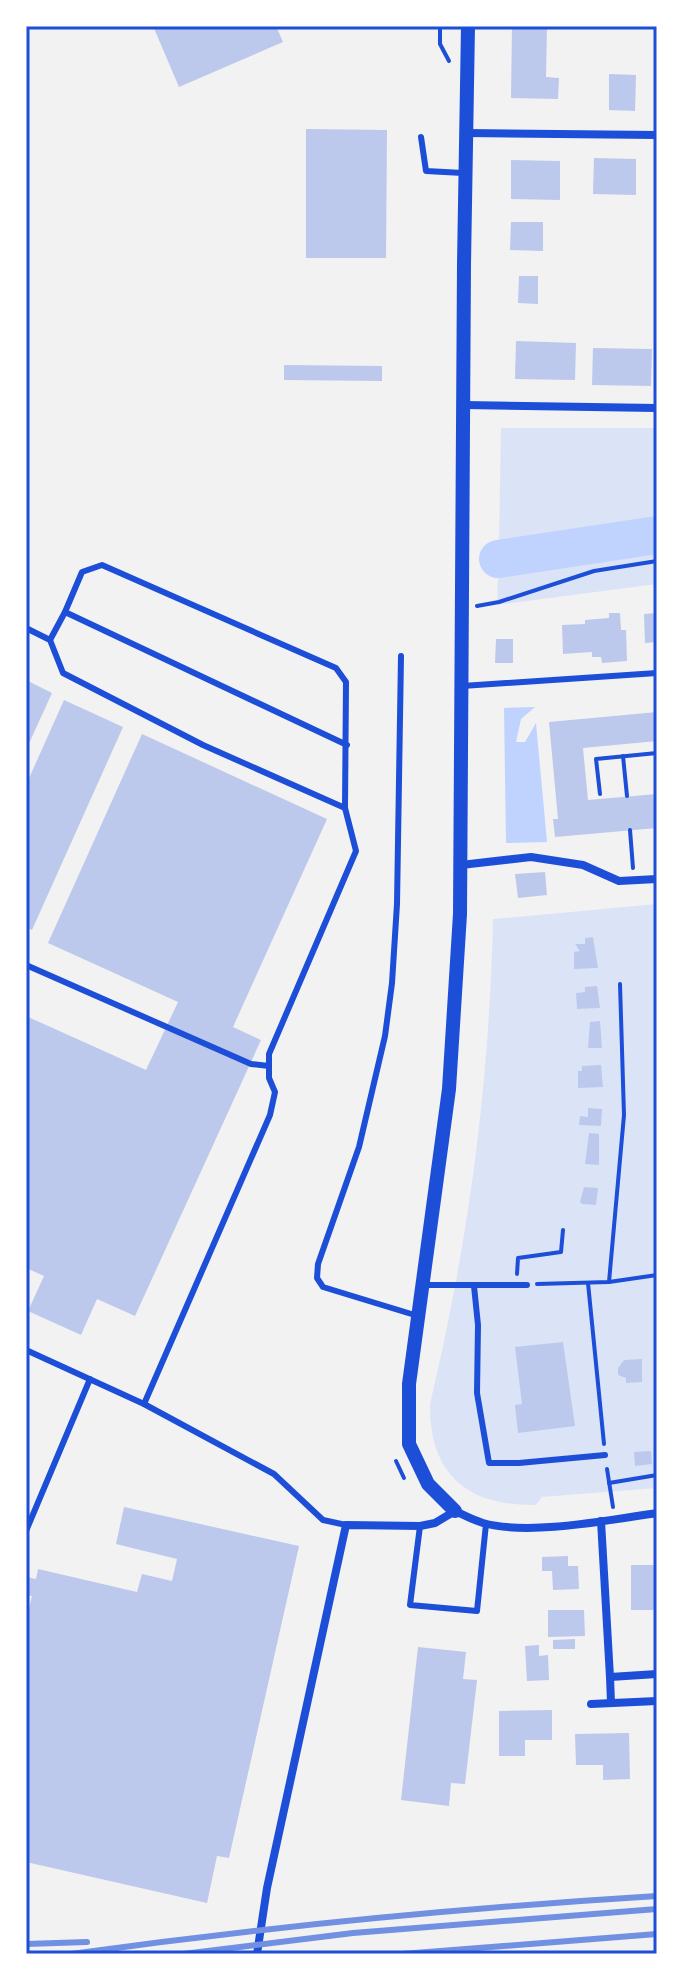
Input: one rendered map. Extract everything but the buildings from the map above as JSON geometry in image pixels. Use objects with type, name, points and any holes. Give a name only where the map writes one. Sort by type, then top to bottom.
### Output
[{"type":"street","points":[[468,26],[461,865],[449,1089],[420,1285],[409,1384],[409,1444],[428,1484],[455,1511],[486,1524],[531,1527],[657,1513]]},
{"type":"street","points":[[466,133],[657,135]]},
{"type":"street","points":[[464,405],[657,408]]},
{"type":"street","points":[[461,865],[531,857],[583,865],[619,881],[657,879]]},
{"type":"street","points":[[257,1954],[267,1888],[346,1525],[420,1526],[435,1523],[455,1511]]},
{"type":"street","points":[[601,1521],[611,1703]]},
{"type":"street","points":[[610,1677],[657,1674]]},
{"type":"street","points":[[591,1704],[657,1701]]},
{"type":"lane","points":[[421,137],[426,171],[466,173]]},
{"type":"lane","points":[[50,640],[82,572],[102,565],[336,668],[346,682],[345,808],[356,851],[269,1054],[269,1078],[275,1092],[270,1115],[144,1404]]},
{"type":"lane","points":[[65,612],[347,745]]},
{"type":"lane","points":[[26,628],[50,640],[63,673],[203,745],[345,808]]},
{"type":"lane","points":[[401,656],[397,904],[385,1036],[359,1147],[318,1264],[317,1278],[323,1287],[418,1316]]},
{"type":"lane","points":[[462,686],[657,673]]},
{"type":"lane","points":[[26,965],[251,1064],[269,1066]]},
{"type":"lane","points":[[420,1285],[527,1285]]},
{"type":"lane","points":[[474,1286],[478,1325],[477,1393],[489,1463],[605,1455]]},
{"type":"lane","points":[[26,1350],[144,1404],[274,1474],[323,1520],[346,1525]]},
{"type":"lane","points":[[26,1531],[90,1379]]},
{"type":"lane","points":[[420,1526],[410,1605],[477,1611],[486,1524]]},
{"type":"path","points":[[440,26],[440,44],[450,63]]},
{"type":"path","points":[[462,609],[499,602],[594,571],[657,561]]},
{"type":"path","points":[[600,794],[596,759],[657,753]]},
{"type":"path","points":[[623,756],[627,796]]},
{"type":"path","points":[[630,830],[635,881]]},
{"type":"path","points":[[609,1282],[624,1115],[620,984]]},
{"type":"path","points":[[517,1285],[518,1258],[561,1252],[563,1230]]},
{"type":"path","points":[[527,1285],[609,1282],[657,1275]]},
{"type":"path","points":[[588,1283],[610,1492]]},
{"type":"path","points":[[392,1451],[405,1479]]},
{"type":"path","points":[[609,1483],[657,1475]]},
{"type":"shaded area","points":[[501,428],[657,428],[657,517],[499,542]]},
{"type":"shaded area","points":[[657,522],[657,584],[497,605],[499,544]]},
{"type":"shaded area","points":[[657,904],[657,1488],[542,1497],[536,1505],[491,1500],[457,1482],[445,1467],[431,1429],[430,1404],[456,1282],[475,1163],[487,1043],[493,919]]},
{"type":"water","points":[[535,707],[521,719],[516,742],[525,742],[536,723],[547,842],[506,843],[504,708]]},
{"type":"waterway","points":[[498,559],[657,535]]},
{"type":"railway","points":[[71,1954],[363,1919],[657,1896]]},
{"type":"railway","points":[[183,1954],[353,1933],[657,1909]]},
{"type":"railway","points":[[402,1954],[657,1934]]},
{"type":"railway","points":[[26,1944],[87,1942]]}]
